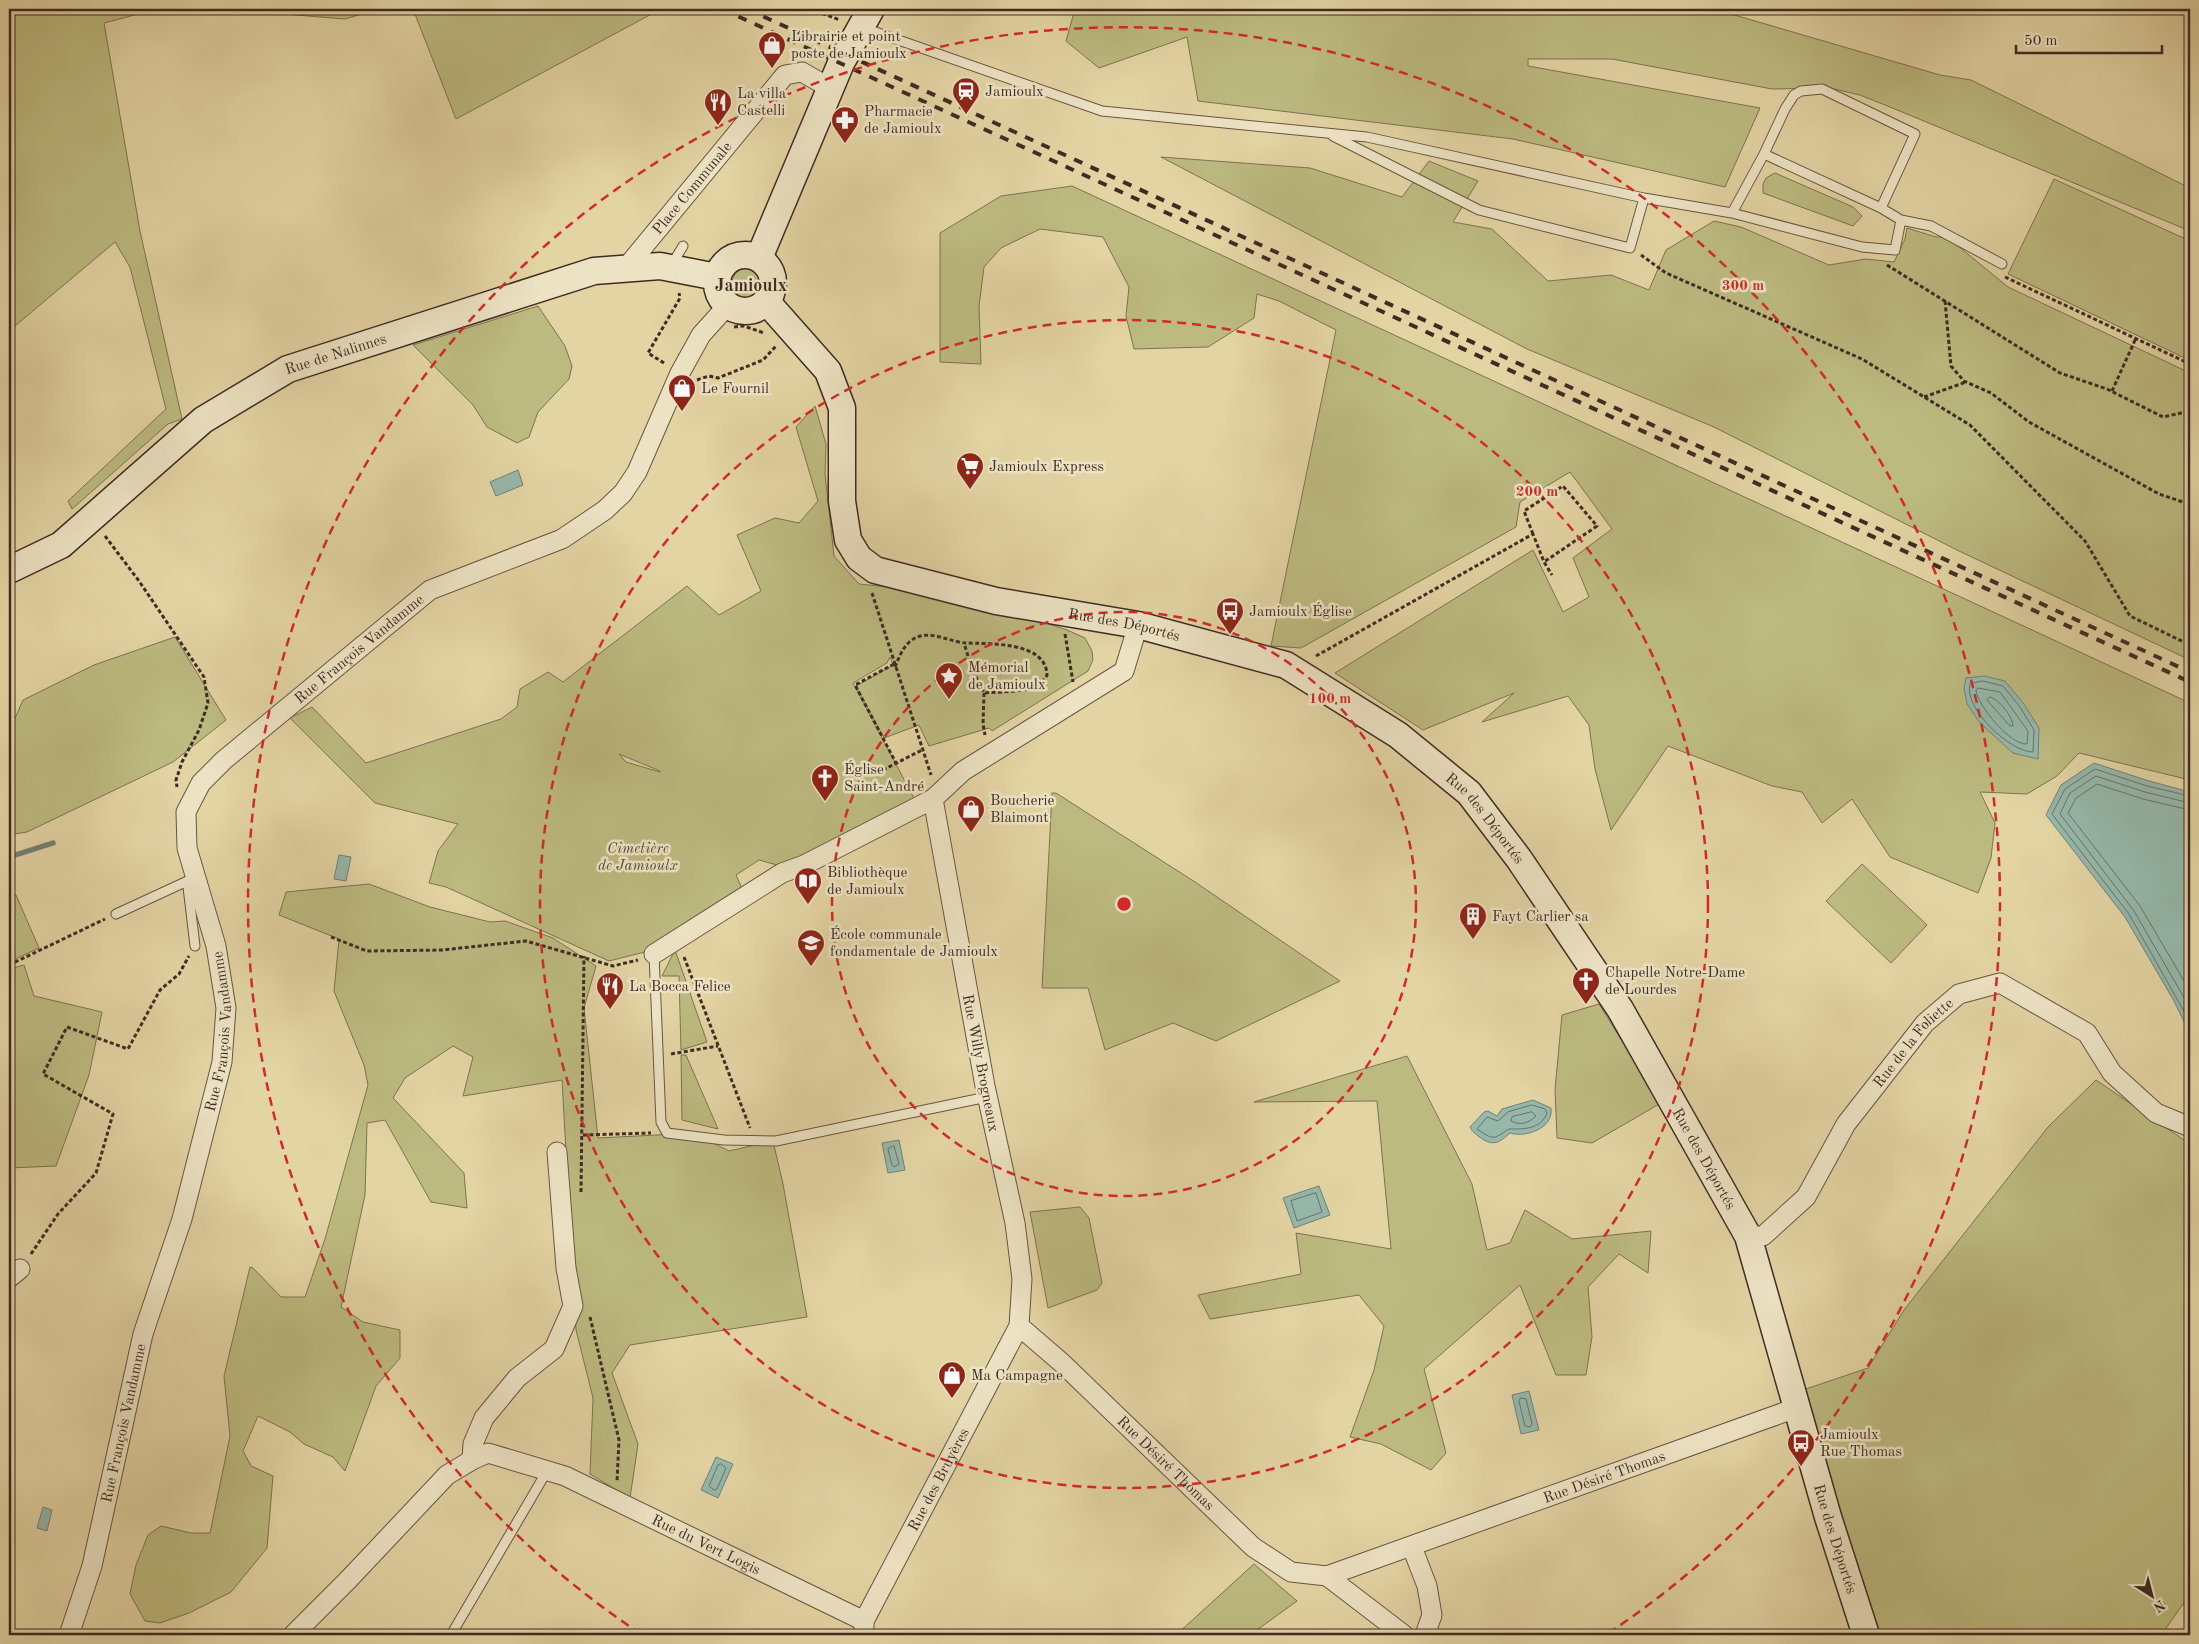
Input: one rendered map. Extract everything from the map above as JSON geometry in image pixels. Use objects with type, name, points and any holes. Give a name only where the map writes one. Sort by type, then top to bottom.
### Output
[{"type":"street","points":[[759,258],[830,88],[865,18]]},
{"type":"street","name":"Place Communale","points":[[624,269],[785,75],[802,72],[830,88]]},
{"type":"street","points":[[670,392],[701,335],[729,317],[762,307],[770,296],[774,284],[770,269],[759,258],[748,254],[734,256],[722,265],[717,277],[718,292],[729,317]]},
{"type":"street","name":"Rue de Nalinnes","points":[[9,570],[61,545],[204,420],[288,369],[594,271],[664,267],[717,277]]},
{"type":"street","name":"Rue des Déportés","points":[[766,301],[828,372],[842,408],[842,501],[848,540],[859,558],[875,570],[996,601],[1138,625],[1286,665],[1398,735],[1469,793],[1519,859],[1620,1009],[1748,1236],[1828,1517],[1863,1624]]},
{"type":"street","name":"Rue François Vandamme","points":[[68,1635],[92,1566],[143,1334],[182,1219],[222,1062],[226,1008],[216,946],[194,878],[187,848],[186,812],[201,784],[224,760],[430,590],[562,539],[605,510],[623,493],[637,472],[670,392]]},
{"type":"street","points":[[654,954],[782,872],[804,865],[936,796],[963,771],[1124,671],[1138,625]]},
{"type":"street","name":"Rue Willy Brogneaux","points":[[936,796],[987,1098],[1015,1223],[1022,1279],[1019,1326]]},
{"type":"street","name":"Rue de la Foliette","points":[[1748,1236],[1763,1236],[1806,1197],[1846,1124],[1925,1023],[1959,994],[2000,983],[2087,1033],[2112,1073],[2156,1113],[2190,1127]]},
{"type":"street","points":[[472,1460],[473,1444],[484,1418],[517,1378],[554,1349],[573,1306],[566,1268],[557,1152]]},
{"type":"street","name":"Rue Désiré Thomas","points":[[1019,1326],[1062,1363],[1253,1547],[1291,1572],[1326,1576],[1412,1547],[1796,1408]]},
{"type":"street","name":"Rue des Bruyères","points":[[864,1628],[1019,1326]]},
{"type":"street","name":"Rue du Vert Logis","points":[[293,1635],[447,1475],[488,1453],[566,1476],[864,1628]]},
{"type":"street","points":[[1412,1547],[1427,1586],[1432,1615],[1425,1635]]},
{"type":"street","points":[[1326,1576],[1404,1635]]},
{"type":"lane","points":[[865,18],[1102,111],[1367,137],[1644,198],[1732,214],[1862,247],[1895,250],[1901,220]]},
{"type":"lane","points":[[1732,214],[1764,154],[1785,109],[1794,95],[1801,91],[1822,89],[1915,134],[1881,208]]},
{"type":"lane","points":[[1328,133],[1479,210],[1630,248],[1644,198]]},
{"type":"lane","points":[[1764,154],[1881,208],[1901,220],[1931,226],[2002,264]]},
{"type":"lane","points":[[664,267],[683,246]]},
{"type":"lane","points":[[116,914],[194,878]]},
{"type":"lane","points":[[194,878],[188,886],[195,946]]},
{"type":"lane","points":[[654,954],[661,1122],[667,1133],[724,1140],[776,1141],[987,1098]]},
{"type":"lane","points":[[451,1635],[547,1471]]},
{"type":"path","points":[[810,9],[865,18]]},
{"type":"path","points":[[1862,247],[2060,373],[2112,391],[2163,417],[2184,414],[2190,411]]},
{"type":"path","points":[[1630,248],[1666,273],[1862,359],[1970,425],[2085,541],[2130,616],[2190,645]]},
{"type":"path","points":[[2002,264],[1996,273],[2190,364]]},
{"type":"path","points":[[664,267],[677,288],[680,298],[648,353],[680,373]]},
{"type":"path","points":[[1945,301],[1951,366],[1967,382],[1991,393],[2030,422],[2159,494],[2183,502],[2190,507]]},
{"type":"path","points":[[729,317],[744,326],[767,334]]},
{"type":"path","points":[[670,392],[709,376],[718,378],[762,360],[779,343],[773,338]]},
{"type":"path","points":[[2112,391],[2136,338]]},
{"type":"path","points":[[1924,397],[1967,382]]},
{"type":"path","points":[[2184,414],[2190,416]]},
{"type":"path","points":[[1544,562],[1598,526],[1564,486],[1524,511],[1544,562],[1552,574]]},
{"type":"path","points":[[92,517],[139,581],[204,677],[208,703],[199,730],[182,762],[176,780],[180,797],[191,803]]},
{"type":"path","points":[[1295,672],[1321,652],[1533,534]]},
{"type":"path","points":[[875,570],[872,592],[936,796]]},
{"type":"path","points":[[1062,612],[1071,677],[1081,698]]},
{"type":"path","points":[[896,763],[855,685],[894,665],[904,647],[916,638],[927,635],[964,643],[1008,644],[1037,656],[1044,663],[1047,675],[1040,684],[1033,688],[984,694]]},
{"type":"path","points":[[964,643],[972,670],[984,694],[982,724],[990,755]]},
{"type":"path","points":[[877,773],[922,750]]},
{"type":"path","points":[[9,965],[116,914]]},
{"type":"path","points":[[331,937],[367,951],[442,950],[526,941],[584,956],[613,966],[654,954]]},
{"type":"path","points":[[678,940],[755,1140]]},
{"type":"path","points":[[14,1273],[58,1214],[96,1173],[113,1114],[43,1074],[67,1027],[128,1049],[160,990],[179,974],[195,946]]},
{"type":"path","points":[[580,1202],[583,1134],[584,956]]},
{"type":"path","points":[[658,1056],[718,1046]]},
{"type":"path","points":[[583,1134],[667,1133]]},
{"type":"path","points":[[588,1311],[620,1440],[616,1500]]},
{"type":"green space","points":[[9,9],[167,9],[146,12],[104,23],[140,231],[182,419],[168,424],[72,509],[68,501],[166,409],[130,267],[115,242],[9,331]]},
{"type":"green space","points":[[222,9],[378,9],[345,19]]},
{"type":"green space","points":[[413,9],[661,9],[456,119]]},
{"type":"green space","points":[[1075,9],[1714,9],[1940,75],[1971,80],[2190,188],[2190,231],[1860,95],[1830,88],[1772,89],[1612,59],[1528,59],[1528,66],[1760,108],[1725,187],[1513,139],[1198,101],[1187,37],[1099,68],[1066,41]]},
{"type":"green space","points":[[1161,157],[1310,168],[1402,197],[1429,161],[1478,181],[1453,222],[1492,229],[1548,281],[1611,275],[1649,290],[1666,250],[1714,221],[1741,227],[1829,265],[1866,259],[1894,262],[1905,239],[1907,228],[1936,237],[1947,237],[2008,287],[2190,373],[2190,660],[1959,551],[1714,427],[1527,349]]},
{"type":"green space","points":[[1775,173],[1853,207],[1862,216],[1853,226],[1763,193],[1763,184],[1766,178]]},
{"type":"green space","points":[[2054,179],[2190,241],[2189,360],[2008,274]]},
{"type":"green space","points":[[1072,186],[2190,703],[2190,780],[2079,753],[2057,776],[2027,794],[1980,792],[1995,823],[1991,858],[1978,893],[1890,857],[1852,799],[1822,823],[1802,792],[1772,786],[1668,746],[1611,830],[1595,769],[1589,725],[1568,696],[1482,722],[1514,693],[1423,730],[1335,673],[1533,550],[1563,612],[1589,597],[1573,558],[1612,529],[1570,472],[1520,502],[1516,527],[1301,648],[1271,646],[1336,330],[1279,301],[1257,294],[1254,318],[1208,347],[1134,349],[1126,316],[1129,287],[1103,237],[1040,229],[1001,248],[984,267],[979,306],[981,364],[940,362],[940,233],[1001,196]]},
{"type":"green space","points":[[747,268],[758,272],[762,283],[758,294],[747,298],[736,294],[732,283],[736,272]]},
{"type":"green space","points":[[538,306],[565,346],[572,366],[569,379],[538,412],[529,437],[517,443],[487,427],[473,405],[413,345]]},
{"type":"green space","name":"Cimetière de Jamioulx","points":[[815,406],[826,444],[825,474],[834,556],[859,584],[889,587],[1021,615],[1067,630],[1085,638],[1092,651],[1093,660],[1088,671],[992,731],[989,728],[929,746],[919,725],[884,738],[856,686],[893,665],[890,657],[887,663],[853,683],[915,800],[799,863],[777,865],[759,860],[736,875],[743,891],[649,951],[609,961],[446,887],[429,883],[438,851],[458,824],[375,803],[290,718],[312,707],[366,763],[501,719],[517,707],[520,689],[548,672],[563,682],[687,586],[719,615],[761,591],[737,535],[775,518],[799,523],[818,501],[796,427]],"holes":[[[619,754],[660,771],[626,762]]]},
{"type":"green space","points":[[175,637],[226,720],[173,762],[27,832],[9,835],[9,732],[23,700],[94,665]]},
{"type":"green space","points":[[1052,793],[1056,793],[1195,882],[1340,981],[1216,1041],[1173,1023],[1105,1050],[1088,988],[1042,988]]},
{"type":"green space","points":[[1862,864],[1927,925],[1891,963],[1826,901]]},
{"type":"green space","points":[[369,884],[430,907],[490,922],[505,921],[553,938],[596,966],[584,1008],[598,1138],[676,1134],[701,1137],[729,1151],[773,1141],[783,1184],[807,1317],[630,1345],[612,1373],[638,1444],[630,1498],[590,1474],[593,1398],[576,1330],[562,1080],[463,1096],[473,1057],[453,1046],[405,1078],[393,1098],[464,1173],[467,1208],[431,1202],[385,1120],[367,1123],[365,1195],[341,1307],[363,1322],[400,1330],[400,1358],[376,1386],[345,1471],[333,1457],[304,1444],[290,1432],[258,1416],[243,1451],[251,1466],[273,1476],[267,1548],[231,1592],[189,1613],[160,1623],[145,1621],[130,1594],[136,1565],[148,1535],[161,1526],[191,1533],[210,1533],[230,1436],[224,1376],[250,1267],[281,1297],[305,1297],[325,1239],[368,1085],[364,1065],[334,991],[339,939],[279,915],[286,892]]},
{"type":"green space","points":[[16,895],[39,948],[9,962],[9,897]]},
{"type":"green space","points":[[675,950],[707,1042],[681,1050],[679,976],[662,976]]},
{"type":"green space","points":[[24,965],[34,996],[102,1012],[89,1075],[56,1166],[9,1168],[9,969]]},
{"type":"green space","points":[[1599,1004],[1661,1103],[1592,1143],[1557,1138],[1555,1089],[1562,1015]]},
{"type":"green space","points":[[681,1055],[686,1055],[718,1129],[682,1120]]},
{"type":"green space","points":[[1407,1056],[1472,1184],[1487,1250],[1510,1243],[1525,1210],[1572,1239],[1651,1231],[1648,1273],[1619,1254],[1588,1287],[1592,1337],[1586,1375],[1556,1375],[1520,1285],[1424,1369],[1446,1453],[1431,1470],[1381,1444],[1350,1437],[1374,1370],[1384,1326],[1359,1295],[1210,1319],[1198,1295],[1301,1274],[1296,1233],[1391,1249],[1377,1101],[1254,1102]]},
{"type":"green space","points":[[2096,1080],[2190,1144],[2190,1603],[2186,1600],[2161,1635],[1876,1635],[1803,1390],[1868,1368],[1904,1310],[2048,1127]]},
{"type":"green space","points":[[1080,1207],[1089,1218],[1102,1283],[1097,1290],[1048,1308],[1030,1212]]},
{"type":"green space","points":[[1254,1564],[1297,1601],[1250,1635],[1176,1635]]},
{"type":"water","points":[[518,470],[523,485],[496,496],[490,482]]},
{"type":"water","points":[[1984,676],[2005,681],[2024,704],[2039,728],[2038,759],[2013,753],[1980,723],[1967,704],[1964,688],[1966,678]]},
{"type":"water","points":[[2094,763],[2190,792],[2190,1034],[2174,1001],[2125,917],[2046,815],[2061,785]]},
{"type":"water","points":[[339,855],[351,857],[346,881],[334,879]]},
{"type":"water","points":[[1533,1100],[1551,1108],[1551,1115],[1544,1126],[1531,1133],[1510,1133],[1498,1142],[1491,1143],[1478,1136],[1470,1127],[1484,1112],[1488,1111],[1497,1116],[1502,1109]]},
{"type":"water","points":[[899,1140],[905,1170],[888,1173],[882,1143]]},
{"type":"water","points":[[1319,1186],[1330,1215],[1294,1228],[1283,1198]]},
{"type":"water","points":[[1529,1391],[1539,1430],[1521,1434],[1512,1395]]},
{"type":"water","points":[[716,1457],[733,1464],[718,1498],[701,1490]]},
{"type":"water","points":[[43,1507],[52,1510],[47,1531],[37,1528]]},
{"type":"waterway","points":[[9,857],[53,843]]},
{"type":"railway","points":[[722,9],[2190,682]]},
{"type":"railway","points":[[747,9],[2190,672]]},
{"type":"place","name":"Librairie et point poste de Jamioulx","points":[[772,69]]},
{"type":"place","name":"Jamioulx","points":[[966,115]]},
{"type":"place","name":"La villa Castelli","points":[[718,126]]},
{"type":"place","name":"Pharmacie de Jamioulx","points":[[845,144]]},
{"type":"place","name":"Le Fournil","points":[[682,412]]},
{"type":"place","name":"Jamioulx Express","points":[[970,490]]},
{"type":"place","name":"Jamioulx Église","points":[[1230,635]]},
{"type":"place","name":"Mémorial de Jamioulx","points":[[949,700]]},
{"type":"place","name":"Église Saint-André","points":[[825,802]]},
{"type":"place","name":"Boucherie Blaimont","points":[[971,833]]},
{"type":"place","name":"Bibliothèque de Jamioulx","points":[[808,905]]},
{"type":"place","name":"Fayt Carlier sa","points":[[1473,940]]},
{"type":"place","name":"École communale fondamentale de Jamioulx","points":[[811,967]]},
{"type":"place","name":"Chapelle Notre-Dame de Lourdes","points":[[1586,1005]]},
{"type":"place","name":"La Bocca Felice","points":[[610,1010]]},
{"type":"place","name":"Ma Campagne","points":[[952,1399]]},
{"type":"place","name":"Jamioulx Rue Thomas","points":[[1801,1467]]},
{"type":"district","name":"Jamioulx","points":[[751,285]]}]
